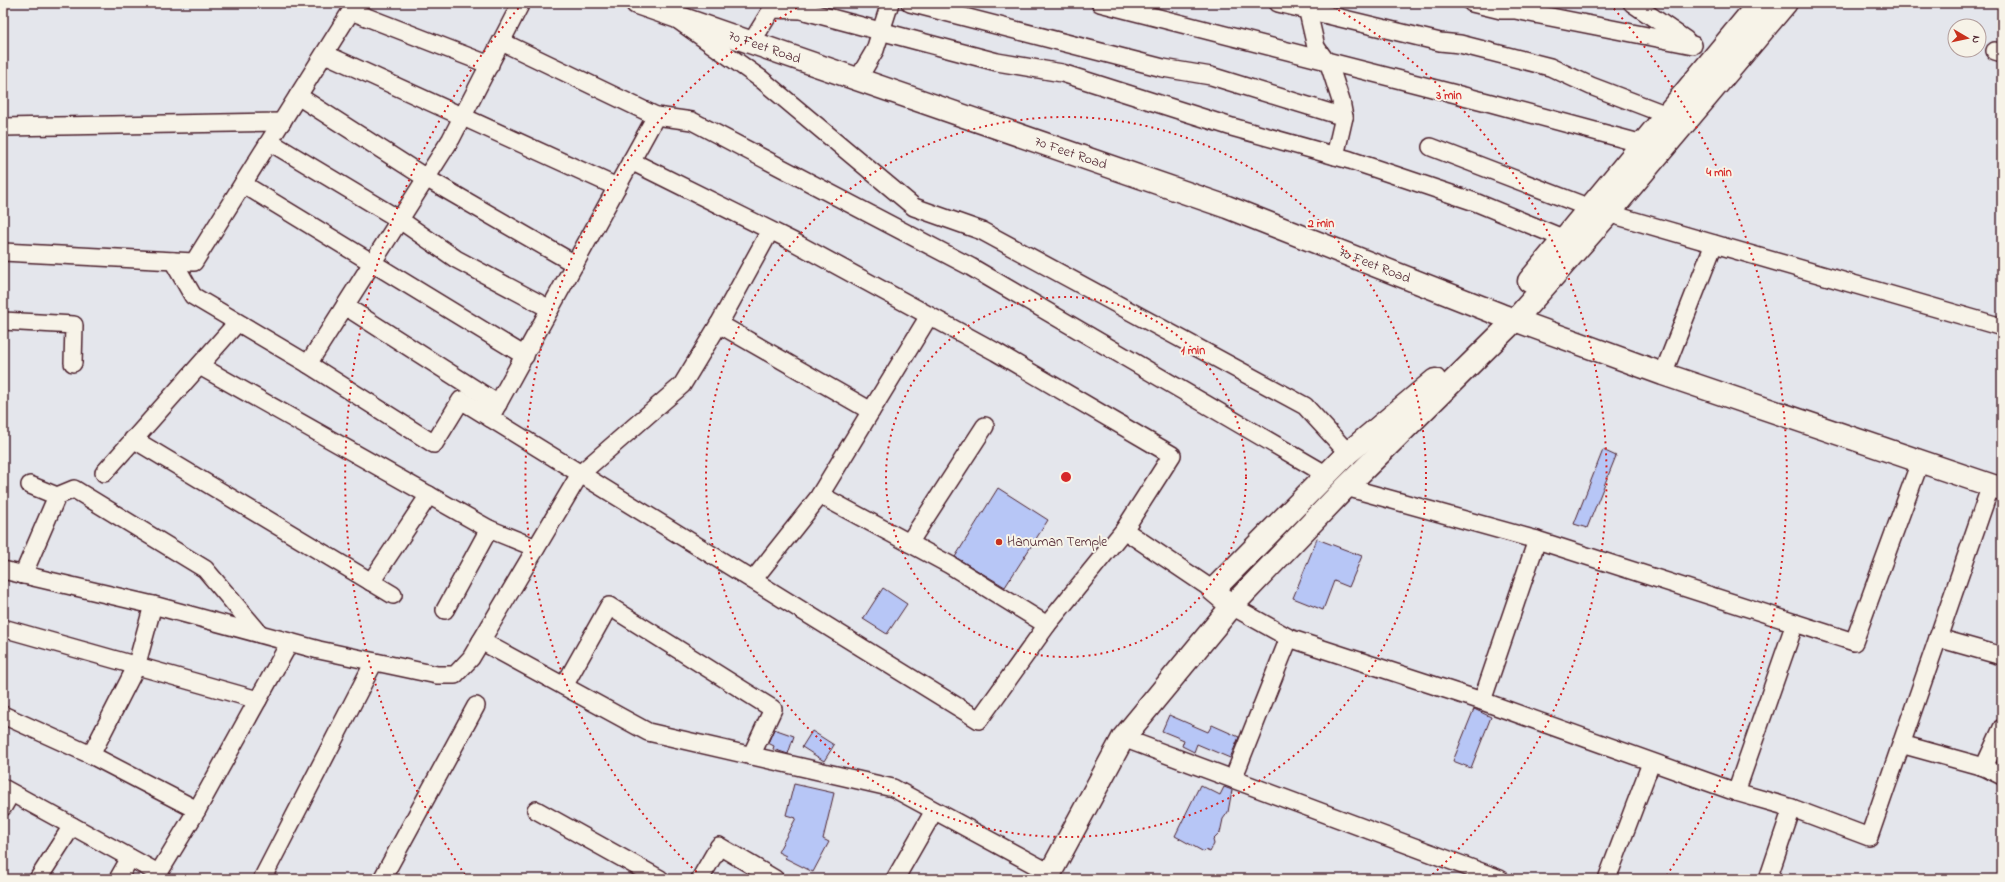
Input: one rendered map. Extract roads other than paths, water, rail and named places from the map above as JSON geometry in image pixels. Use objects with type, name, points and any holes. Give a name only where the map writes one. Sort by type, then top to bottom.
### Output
[{"type":"main road","name":"70 Feet Road","points":[[637,3],[672,9],[751,43],[1227,207],[1508,317],[1663,374],[1997,487]]},
{"type":"main road","points":[[1048,876],[1123,738],[1232,606],[1508,317],[1600,211],[1786,3]]},
{"type":"main road","points":[[1232,606],[1212,590],[1348,453],[1508,317],[1565,239],[1600,211],[1643,144],[1714,58],[1752,5]]},
{"type":"street","points":[[308,364],[451,139],[521,3]]},
{"type":"street","points":[[858,79],[875,50],[890,3]]},
{"type":"street","points":[[910,3],[1148,65],[1210,76],[1344,117]]},
{"type":"street","points":[[1100,3],[1325,60],[1643,144]]},
{"type":"street","points":[[1278,3],[1306,7],[1440,42],[1460,44],[1550,67],[1591,86],[1667,115]]},
{"type":"street","points":[[1472,3],[1501,10],[1515,10],[1693,44]]},
{"type":"street","points":[[1632,3],[1714,58]]},
{"type":"street","points":[[3,252],[194,262],[354,7],[490,65]]},
{"type":"street","points":[[1306,7],[1316,47],[1330,67],[1341,100],[1344,117],[1335,156]]},
{"type":"street","points":[[672,9],[761,79],[914,207],[982,230],[1305,406],[1348,453]]},
{"type":"street","points":[[751,43],[772,9],[801,10],[997,62],[1062,73],[1232,127],[1335,156],[1475,202],[1565,239]]},
{"type":"street","points":[[502,42],[656,116],[692,121],[964,264],[1327,475]]},
{"type":"street","points":[[324,54],[617,187]]},
{"type":"street","points":[[298,96],[426,178],[575,264]]},
{"type":"street","points":[[494,411],[656,116]]},
{"type":"street","points":[[3,127],[282,122]]},
{"type":"street","points":[[270,142],[400,220],[456,259],[550,309]]},
{"type":"street","points":[[1431,147],[1600,211],[2002,327]]},
{"type":"street","points":[[345,306],[494,411],[580,474],[979,720],[1047,625],[1124,530],[1172,455],[996,352],[770,231],[631,162]]},
{"type":"street","points":[[243,184],[524,356]]},
{"type":"street","points":[[3,570],[153,605],[290,642],[374,662],[437,674],[454,675],[471,658],[580,474],[682,385],[719,324],[770,231]]},
{"type":"street","points":[[1663,374],[1714,244]]},
{"type":"street","points":[[173,261],[193,296],[308,364],[434,444],[461,400],[494,411]]},
{"type":"street","points":[[753,580],[820,495],[929,316]]},
{"type":"street","points":[[3,321],[74,325],[73,363]]},
{"type":"street","points":[[104,473],[237,323]]},
{"type":"street","points":[[719,324],[871,411]]},
{"type":"street","points":[[200,366],[489,529],[536,548]]},
{"type":"street","points":[[909,542],[985,426]]},
{"type":"street","points":[[133,439],[393,595]]},
{"type":"street","points":[[1346,487],[1537,540],[1854,642],[1920,462]]},
{"type":"street","points":[[30,485],[57,496]]},
{"type":"street","points":[[1232,606],[1289,638],[1482,701],[1651,763],[1736,792],[1792,808],[1869,837],[1938,638],[1997,487]]},
{"type":"street","points":[[23,574],[57,496],[74,489],[205,569],[260,634]]},
{"type":"street","points":[[371,582],[429,495]]},
{"type":"street","points":[[820,495],[950,565],[1047,625]]},
{"type":"street","points":[[445,610],[489,529]]},
{"type":"street","points":[[1124,530],[1212,590]]},
{"type":"street","points":[[1482,701],[1537,540]]},
{"type":"street","points":[[91,756],[136,667],[153,605]]},
{"type":"street","points":[[564,686],[609,606],[773,709],[751,756]]},
{"type":"street","points":[[1736,792],[1795,623]]},
{"type":"street","points":[[3,628],[136,667],[258,700]]},
{"type":"street","points":[[1233,779],[1289,638]]},
{"type":"street","points":[[1938,638],[2002,656]]},
{"type":"street","points":[[481,641],[648,732],[893,788],[1048,876]]},
{"type":"street","points":[[6,796],[72,826],[130,858],[156,876],[197,810],[290,642]]},
{"type":"street","points":[[262,879],[374,662]]},
{"type":"street","points":[[382,879],[476,706]]},
{"type":"street","points":[[3,715],[91,756],[197,810]]},
{"type":"street","points":[[1984,767],[2002,728]]},
{"type":"street","points":[[1123,738],[1500,879]]},
{"type":"street","points":[[1901,744],[1984,767],[2002,776]]},
{"type":"street","points":[[1608,879],[1651,763]]},
{"type":"street","points":[[1768,879],[1792,808]]},
{"type":"street","points":[[536,810],[660,879]]},
{"type":"street","points":[[895,879],[934,810]]},
{"type":"street","points":[[38,879],[72,826]]},
{"type":"street","points":[[700,879],[720,846],[775,879]]},
{"type":"street","points":[[118,879],[130,858]]},
{"type":"place","name":"Hanuman Temple","points":[[999,542]]}]
